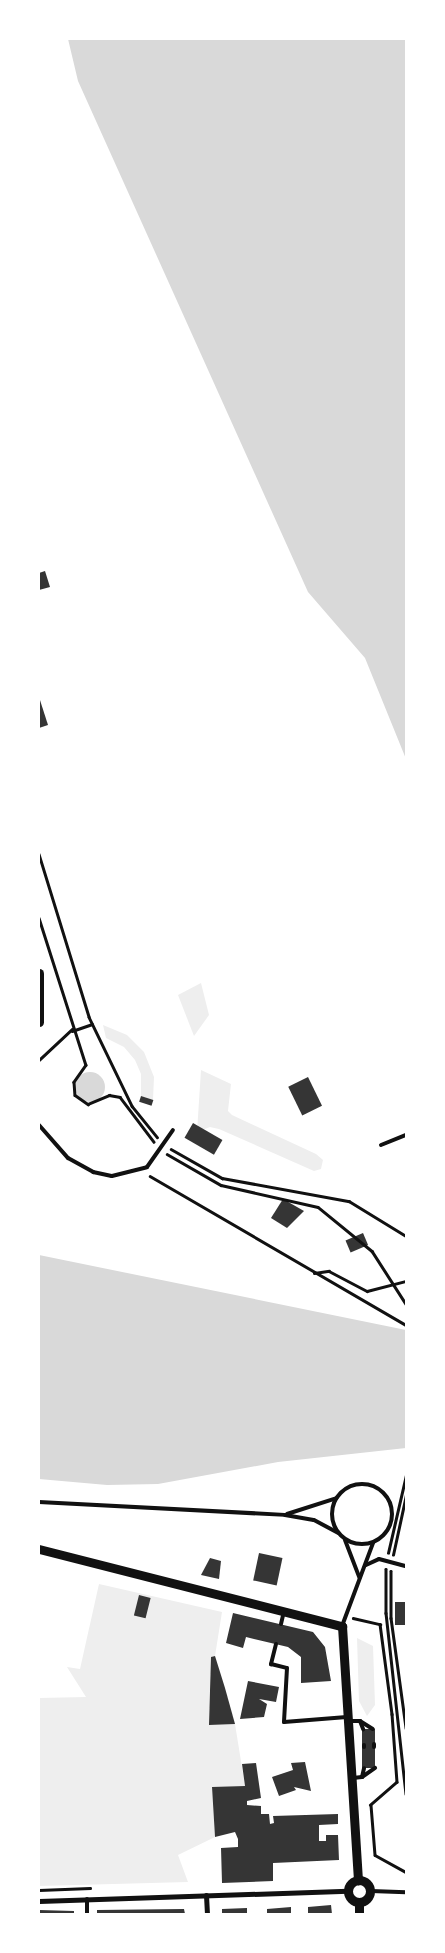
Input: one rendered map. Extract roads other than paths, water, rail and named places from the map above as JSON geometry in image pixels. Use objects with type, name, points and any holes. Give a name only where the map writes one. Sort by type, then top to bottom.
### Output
[{"type":"street","points":[[39,976],[39,1022]]},
{"type":"street","points":[[39,1549],[342,1626],[349,1719],[358,1777],[358,1880],[348,1891],[39,1901]]},
{"type":"street","points":[[358,1880],[368,1884],[371,1891],[369,1898],[359,1903]]},
{"type":"street","points":[[348,1891],[359,1903],[359,1914]]},
{"type":"street","points":[[206,1895],[207,1914]]},
{"type":"lane","points":[[39,1125],[68,1158],[93,1172],[130,1175],[156,1159],[173,1130]]},
{"type":"lane","points":[[381,1145],[406,1135]]},
{"type":"lane","points":[[285,1515],[336,1498],[361,1484],[387,1497],[391,1525],[373,1543],[342,1626]]},
{"type":"lane","points":[[336,1498],[332,1516],[338,1533]]},
{"type":"lane","points":[[39,1502],[285,1515],[314,1520],[358,1544],[373,1543]]},
{"type":"lane","points":[[344,1538],[359,1577]]},
{"type":"lane","points":[[364,1567],[379,1559],[406,1566]]},
{"type":"lane","points":[[281,1624],[284,1611]]},
{"type":"lane","points":[[276,1644],[271,1664],[287,1668],[284,1722],[349,1719],[360,1721],[373,1729]]},
{"type":"lane","points":[[360,1721],[364,1729]]},
{"type":"lane","points":[[358,1777],[364,1768]]},
{"type":"lane","points":[[358,1777],[375,1768]]},
{"type":"lane","points":[[371,1891],[406,1892]]},
{"type":"lane","points":[[87,1899],[87,1914]]}]
